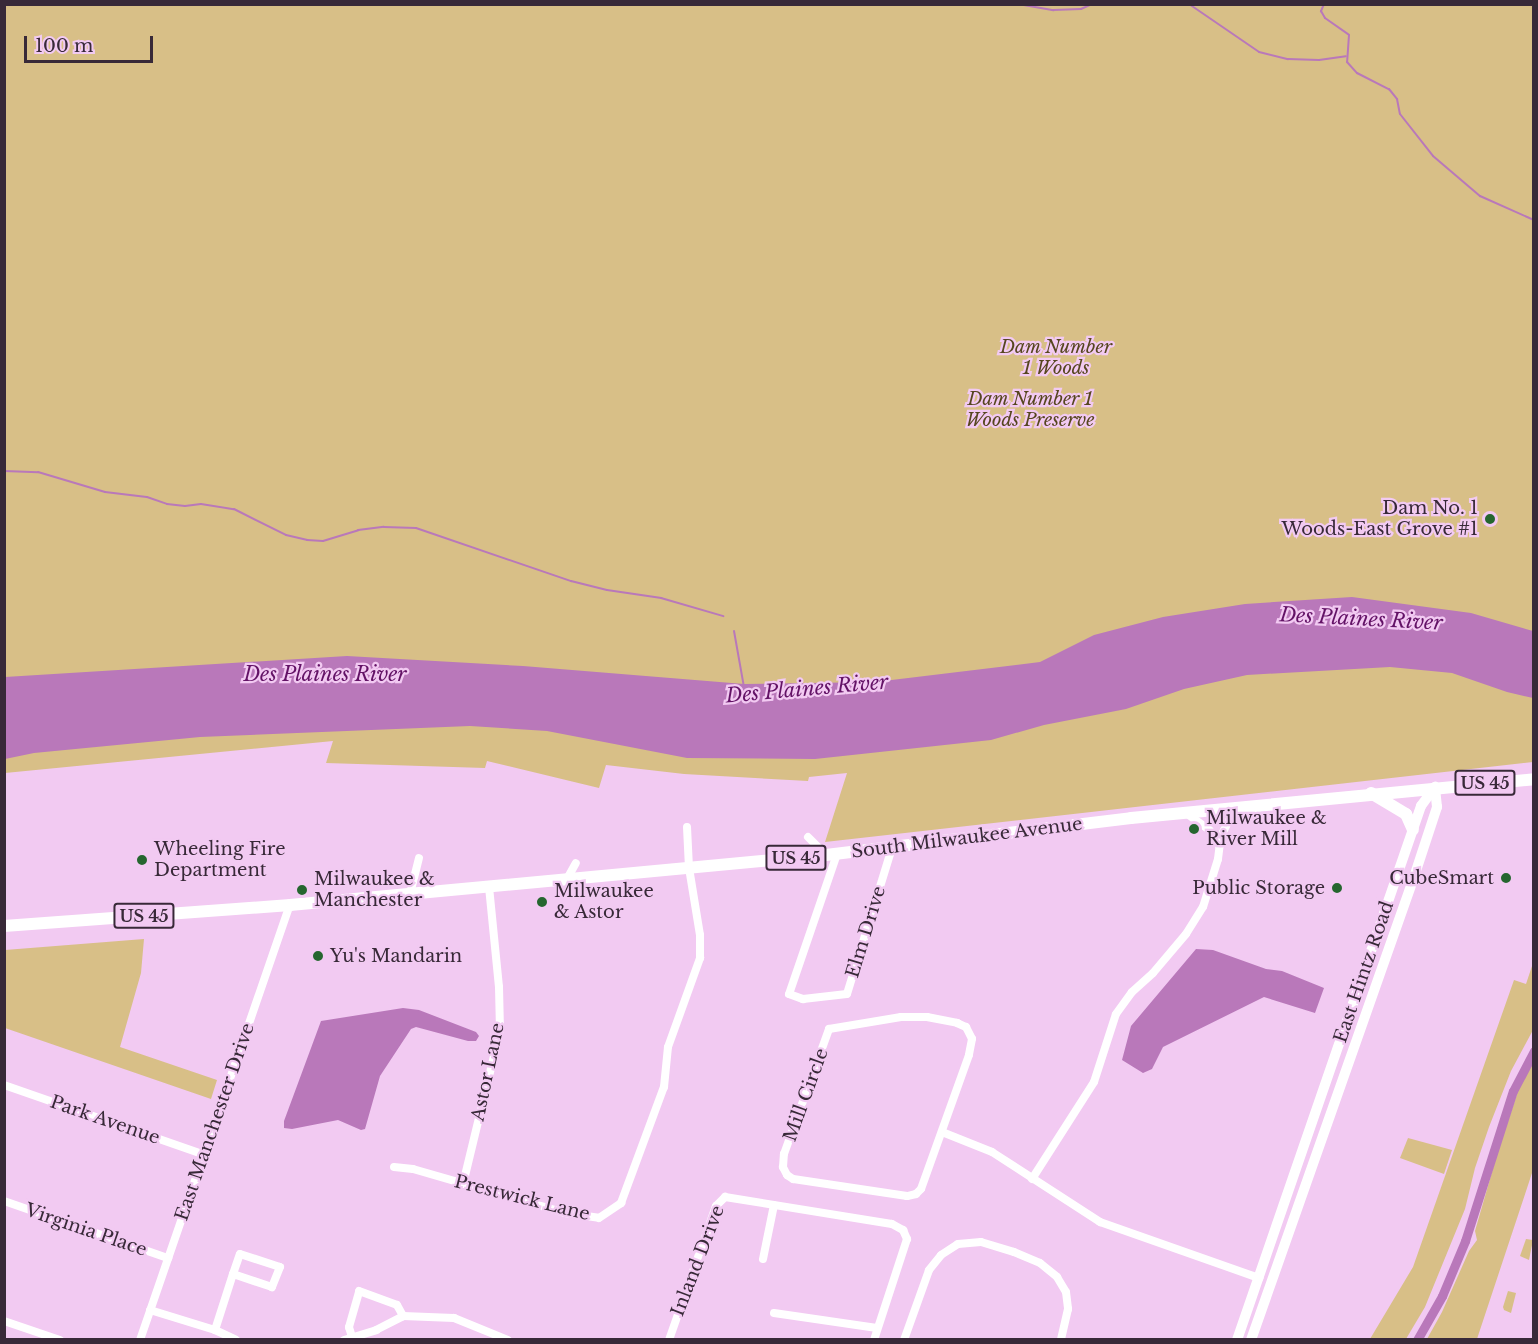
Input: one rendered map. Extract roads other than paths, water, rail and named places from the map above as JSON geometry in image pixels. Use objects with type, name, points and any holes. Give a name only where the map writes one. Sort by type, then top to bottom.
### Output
[{"type":"main road","name":"South Milwaukee Avenue","points":[[4,926],[290,905],[689,868],[892,848],[1185,812],[1533,779]]},
{"type":"main road","name":"East Hintz Road","points":[[1237,1340],[1421,806],[1436,787]]},
{"type":"main road","name":"East Hintz Road","points":[[1251,1340],[1414,877],[1437,807],[1436,787]]},
{"type":"main road","points":[[1371,793],[1406,814],[1413,830]]},
{"type":"street","points":[[1032,1179],[1094,1082],[1116,1014],[1132,992],[1153,973],[1186,934],[1203,907],[1218,859],[1221,837],[1236,807]]},
{"type":"street","points":[[1185,812],[1209,830],[1219,848]]},
{"type":"street","name":"Prestwick Lane","points":[[394,1167],[413,1169],[565,1213],[598,1218],[621,1203],[664,1087],[668,1047],[700,958],[700,935],[689,868],[687,827]]},
{"type":"street","points":[[808,837],[831,854]]},
{"type":"street","name":"Elm Drive","points":[[831,854],[789,994],[803,999],[847,994],[892,848]]},
{"type":"street","points":[[410,894],[419,858]]},
{"type":"street","points":[[567,879],[576,863]]},
{"type":"street","name":"Astor Lane","points":[[463,1184],[500,1031],[499,987],[489,886]]},
{"type":"street","name":"East Manchester Drive","points":[[140,1340],[290,905]]},
{"type":"street","name":"Mill Circle","points":[[901,1017],[927,1017],[966,1027],[972,1039],[969,1055],[942,1132],[921,1188],[916,1194],[907,1196],[794,1179],[787,1175],[783,1167],[784,1154],[829,1029],[833,1028],[901,1017]]},
{"type":"street","name":"Park Avenue","points":[[4,1086],[205,1155]]},
{"type":"street","points":[[942,1132],[992,1152],[1100,1222],[1259,1278]]},
{"type":"street","name":"Inland Drive","points":[[669,1340],[719,1200],[725,1197],[892,1224],[903,1230],[907,1239],[873,1340]]},
{"type":"street","name":"Virginia Place","points":[[4,1201],[168,1258]]},
{"type":"street","points":[[763,1258],[774,1205]]},
{"type":"street","points":[[904,1340],[929,1270],[941,1255],[958,1244],[981,1242],[1040,1263],[1057,1276],[1066,1292],[1068,1309],[1061,1340]]},
{"type":"street","points":[[214,1330],[232,1274],[240,1254],[280,1267],[272,1287],[232,1274]]},
{"type":"street","points":[[403,1316],[397,1305],[359,1291],[348,1338],[376,1330],[403,1316],[454,1318],[508,1340]]},
{"type":"street","points":[[150,1311],[214,1330],[236,1340]]},
{"type":"street","points":[[774,1313],[878,1328]]},
{"type":"street","points":[[4,1321],[60,1340]]},
{"type":"street","points":[[373,1340],[376,1330]]},
{"type":"water","name":"Des Plaines River","points":[[1352,597],[1471,613],[1533,631],[1533,698],[1507,692],[1452,673],[1390,667],[1247,675],[1184,689],[1126,709],[1044,725],[991,740],[815,759],[687,758],[547,731],[470,726],[200,737],[34,753],[5,759],[5,677],[347,656],[523,666],[744,684],[875,682],[1040,662],[1094,635],[1163,617],[1245,604]]},
{"type":"water","points":[[1196,949],[1213,950],[1266,969],[1282,971],[1324,988],[1315,1013],[1264,997],[1163,1047],[1152,1069],[1143,1073],[1122,1060],[1131,1026]]},
{"type":"water","points":[[403,1008],[419,1010],[476,1032],[479,1036],[476,1041],[468,1041],[416,1027],[411,1029],[380,1076],[365,1129],[361,1130],[338,1120],[292,1129],[284,1128],[284,1121],[321,1021]]},
{"type":"waterway","points":[[1018,4],[1053,10],[1081,9],[1092,4]]},
{"type":"waterway","points":[[1189,4],[1259,52],[1288,59],[1319,60],[1346,56]]},
{"type":"waterway","points":[[1324,4],[1321,11],[1325,18],[1349,35],[1347,62],[1357,73],[1389,89],[1397,99],[1400,114],[1433,156],[1480,196],[1534,220]]},
{"type":"waterway","points":[[4,471],[38,472],[105,492],[147,497],[167,504],[185,506],[201,504],[234,509],[286,535],[307,540],[323,541],[358,530],[384,527],[416,528],[571,581],[607,590],[661,598],[723,616]]},
{"type":"waterway","name":"Des Plaines River","points":[[734,631],[744,687]]},
{"type":"waterway","points":[[1417,1340],[1442,1296],[1465,1241],[1513,1091],[1534,1051]]},
{"type":"place","name":"Dam No. 1 Woods-East Grove #1","points":[[1490,519]]},
{"type":"place","name":"Milwaukee & River Mill","points":[[1194,829]]},
{"type":"place","name":"Wheeling Fire Department","points":[[142,860]]},
{"type":"place","name":"CubeSmart","points":[[1506,878]]},
{"type":"place","name":"Public Storage","points":[[1337,888]]},
{"type":"place","name":"Milwaukee & Manchester","points":[[302,890]]},
{"type":"place","name":"Milwaukee & Astor","points":[[542,902]]},
{"type":"place","name":"Yu's Mandarin","points":[[318,956]]},
{"type":"park label","name":"Dam Number 1 Woods","points":[[1056,358]]},
{"type":"park label","name":"Dam Number 1 Woods Preserve","points":[[1030,410]]}]
